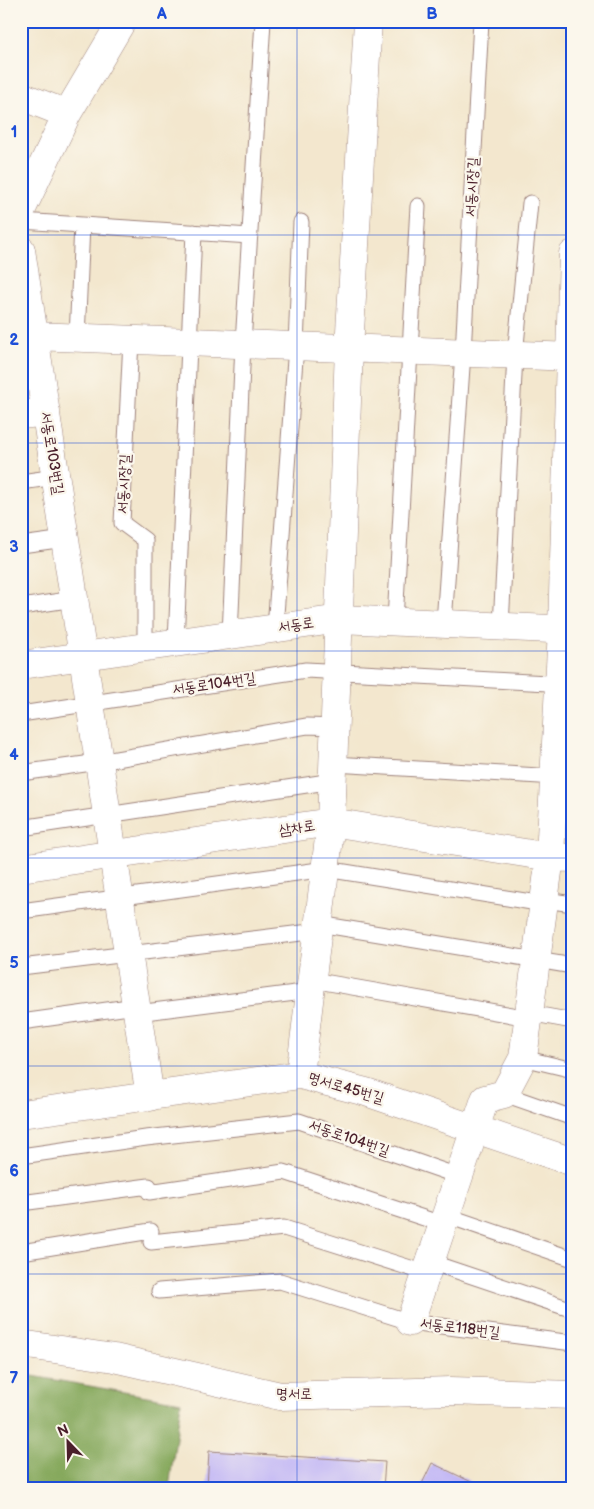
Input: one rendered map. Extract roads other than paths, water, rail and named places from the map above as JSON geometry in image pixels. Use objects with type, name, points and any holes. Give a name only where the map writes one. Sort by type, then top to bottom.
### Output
[{"type":"street","points":[[21,211],[67,114],[122,21]]},
{"type":"street","points":[[300,1075],[331,822],[349,349],[368,21]]},
{"type":"street","points":[[21,96],[67,114]]},
{"type":"street","name":"서동로103번길","points":[[21,250],[33,413],[56,477],[83,656]]},
{"type":"street","points":[[504,1094],[523,1058],[544,902],[562,858],[573,254]]},
{"type":"street","points":[[28,337],[570,357]]},
{"type":"street","name":"서동로","points":[[21,665],[340,619],[567,629]]},
{"type":"street","points":[[83,656],[150,1096]]},
{"type":"street","name":"삼차로","points":[[21,868],[113,856],[331,822],[562,858]]},
{"type":"street","name":"명서로45번길","points":[[21,1114],[300,1075],[366,1092],[573,1162]]},
{"type":"street","name":"서동로118번길","points":[[410,1322],[485,1100],[504,1094]]},
{"type":"street","name":"명서로","points":[[21,1344],[114,1358],[280,1396],[451,1391],[573,1395]]},
{"type":"lane","points":[[230,635],[243,344],[263,21]]},
{"type":"lane","name":"서동시장길","points":[[444,623],[463,353],[481,21]]},
{"type":"lane","points":[[500,626],[515,355],[530,203]]},
{"type":"lane","points":[[395,621],[418,206]]},
{"type":"lane","points":[[21,221],[250,236]]},
{"type":"lane","points":[[275,628],[296,346],[301,222]]},
{"type":"lane","points":[[78,338],[82,225]]},
{"type":"lane","points":[[176,642],[194,232]]},
{"type":"lane","name":"서동시장길","points":[[131,340],[122,523],[145,540],[145,647]]},
{"type":"lane","points":[[21,482],[56,477]]},
{"type":"lane","points":[[21,546],[65,539]]},
{"type":"lane","points":[[21,607],[74,600]]},
{"type":"lane","name":"서동로104번길","points":[[21,714],[306,670],[566,684]]},
{"type":"lane","points":[[21,773],[99,762],[307,726],[335,727]]},
{"type":"lane","points":[[21,828],[107,815],[333,773],[564,777]]},
{"type":"lane","points":[[21,911],[326,869],[544,902],[573,904]]},
{"type":"lane","points":[[21,967],[318,928],[573,966]]},
{"type":"lane","points":[[21,1022],[137,1010],[311,985],[573,1021]]},
{"type":"lane","points":[[523,1058],[573,1070]]},
{"type":"lane","points":[[504,1094],[573,1118]]},
{"type":"lane","name":"서동로104번길","points":[[21,1156],[146,1138],[299,1121],[458,1176]]},
{"type":"lane","points":[[21,1203],[284,1172],[573,1259]]},
{"type":"lane","points":[[21,1252],[151,1236],[284,1228],[428,1267],[573,1310]]},
{"type":"lane","points":[[159,1291],[280,1281],[410,1322]]},
{"type":"lane","name":"서동로118번길","points":[[410,1322],[573,1343]]}]
